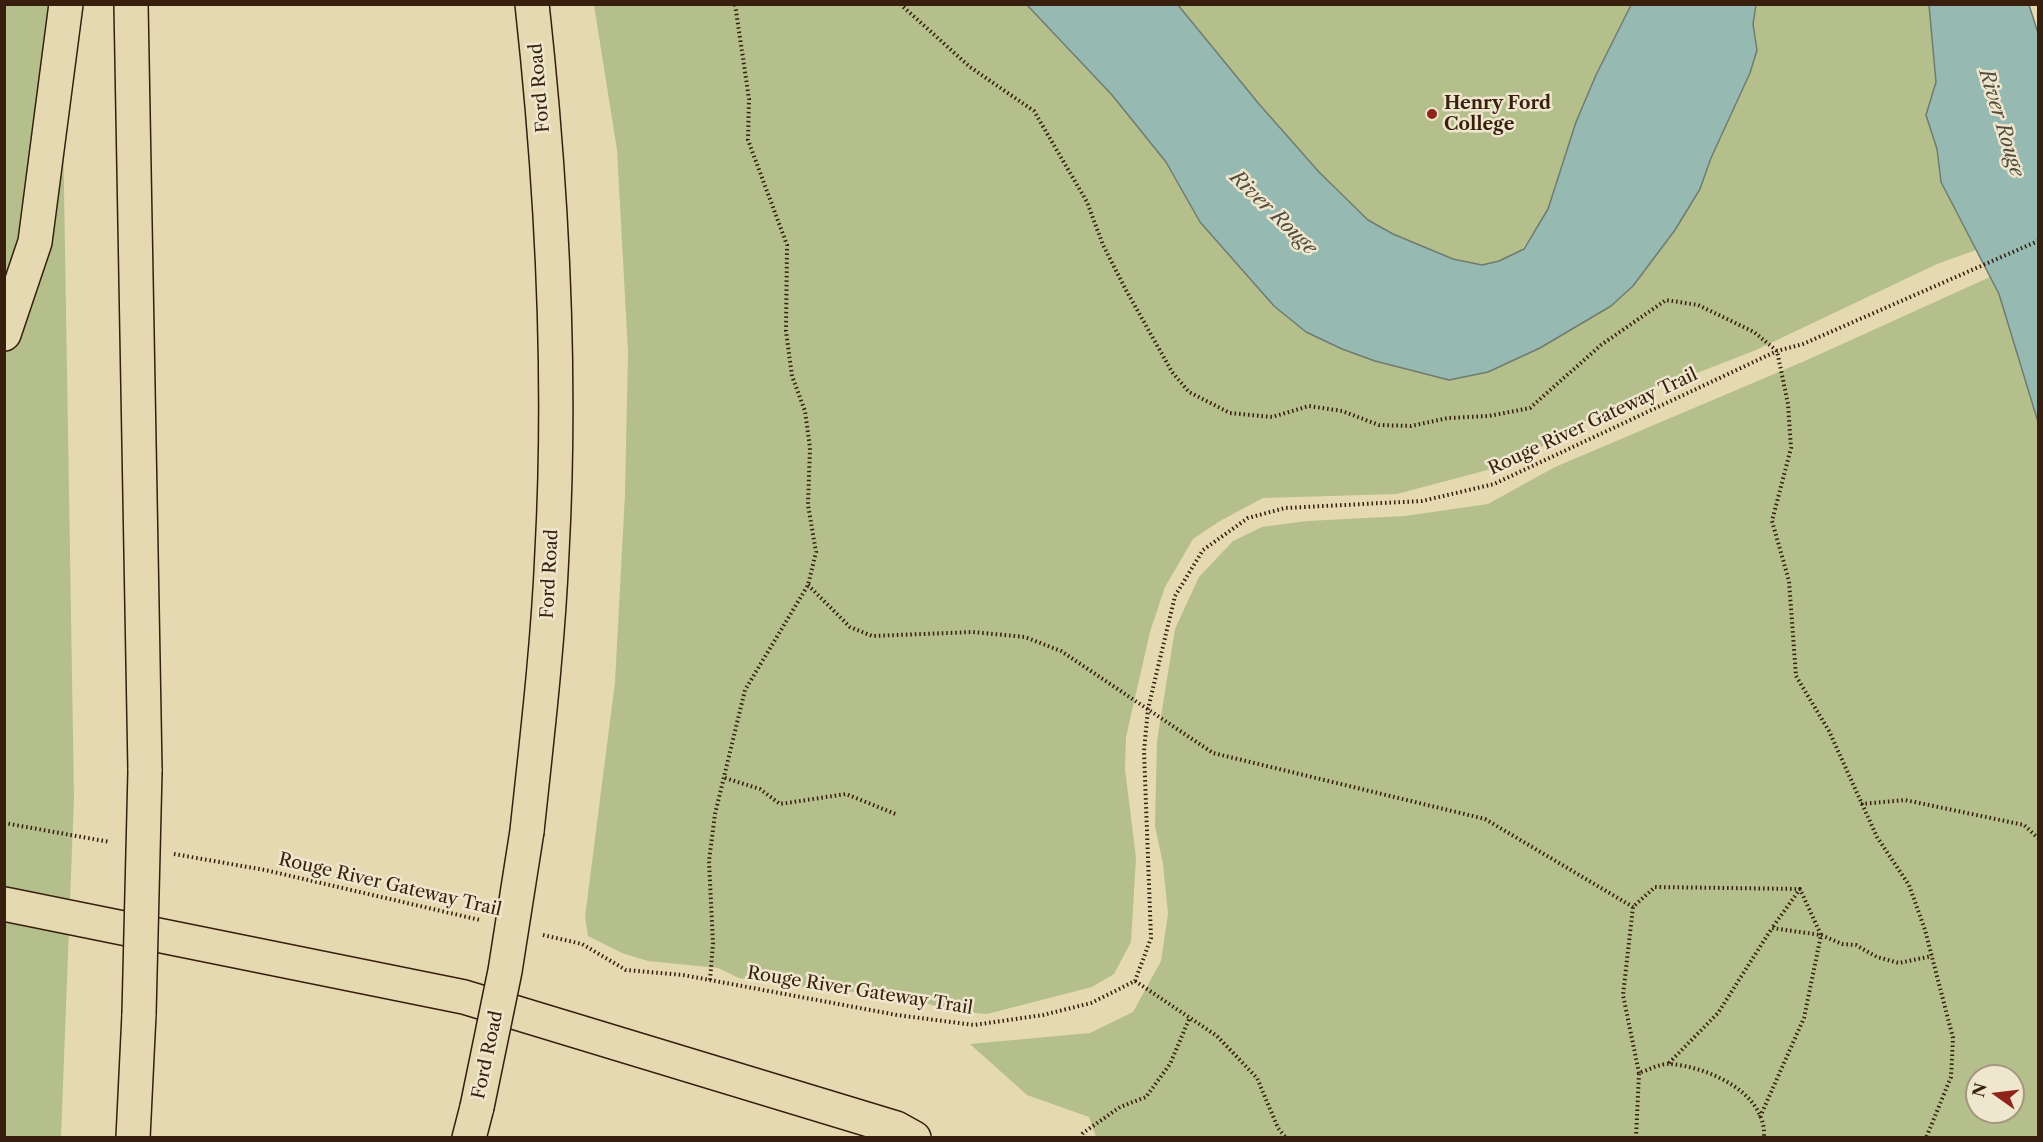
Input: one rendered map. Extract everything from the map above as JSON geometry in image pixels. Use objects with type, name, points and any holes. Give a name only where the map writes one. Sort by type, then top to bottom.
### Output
[{"type":"main road","points":[[4,333],[35,242],[66,4]]},
{"type":"main road","points":[[131,4],[145,771],[139,1014],[133,1137]]},
{"type":"main road","name":"Ford Road","points":[[474,1127],[506,971],[527,831],[544,679],[552,550],[555,400],[552,231],[532,4]]},
{"type":"main road","points":[[4,904],[464,997],[896,1128],[914,1137]]},
{"type":"path","points":[[710,980],[713,944],[710,861],[715,814],[745,690],[808,585],[816,552],[808,505],[810,448],[805,411],[792,376],[786,331],[787,245],[748,140],[749,99],[735,4]]},
{"type":"path","points":[[900,4],[970,67],[1034,111],[1087,202],[1103,245],[1172,372],[1190,392],[1230,413],[1272,417],[1309,406],[1342,411],[1379,425],[1411,426],[1448,418],[1489,416],[1530,408],[1601,345],[1666,300],[1698,304],[1754,332],[1777,351],[1788,404],[1791,448],[1772,521],[1789,581],[1796,676],[1829,731],[1877,837],[1909,885],[1932,956],[1953,1038],[1951,1077],[1926,1137]]},
{"type":"path","name":"Rouge River Gateway Trail","points":[[537,933],[582,944],[626,970],[710,980],[897,1015],[974,1024],[1043,1015],[1091,1003],[1135,981],[1151,938],[1144,751],[1148,709],[1175,596],[1203,550],[1248,518],[1286,508],[1422,501],[1494,484],[1777,351],[1803,344],[2038,241]]},
{"type":"path","points":[[808,585],[850,627],[872,636],[973,632],[1025,637],[1061,651],[1213,753],[1485,819],[1633,907]]},
{"type":"path","points":[[725,778],[760,789],[780,804],[846,794],[898,815]]},
{"type":"path","points":[[1861,804],[1905,800],[2024,825],[2038,838]]},
{"type":"path","points":[[4,823],[118,843]]},
{"type":"path","name":"Rouge River Gateway Trail","points":[[163,852],[265,870],[492,923]]},
{"type":"path","points":[[1636,1137],[1639,1073],[1623,995],[1633,907],[1655,887],[1800,889]]},
{"type":"path","points":[[1639,1073],[1669,1063],[1718,1013],[1772,928],[1800,889]]},
{"type":"path","points":[[1760,1117],[1804,1018],[1821,935],[1800,889]]},
{"type":"path","points":[[1772,928],[1821,935],[1842,944],[1856,945],[1877,957],[1899,963],[1932,956]]},
{"type":"path","points":[[1135,981],[1217,1036],[1257,1078],[1278,1128],[1286,1137]]},
{"type":"path","points":[[1080,1137],[1120,1107],[1146,1097],[1170,1064],[1190,1017]]},
{"type":"path","points":[[1669,1063],[1713,1075],[1747,1092],[1765,1125],[1764,1137]]},
{"type":"green space","points":[[5,5],[61,5],[74,797],[61,1137],[5,1138]]},
{"type":"green space","points":[[594,5],[1027,5],[1112,95],[1166,162],[1200,222],[1274,306],[1306,332],[1375,361],[1420,373],[1488,372],[1540,348],[1611,306],[1700,189],[1711,158],[1750,73],[1757,50],[1753,24],[1756,5],[1929,5],[1936,82],[1926,115],[1937,149],[1941,182],[1976,250],[1937,264],[1756,350],[1610,407],[1534,451],[1495,468],[1397,494],[1263,498],[1220,521],[1193,539],[1165,587],[1150,632],[1126,737],[1125,769],[1136,858],[1131,942],[1114,974],[1092,987],[987,1014],[962,1012],[882,993],[832,991],[739,978],[718,968],[648,961],[622,953],[588,936],[585,917],[615,682],[625,494],[628,352],[617,150]]},
{"type":"green space","name":"Henry Ford College","points":[[1178,5],[1631,5],[1575,125],[1548,209],[1521,251],[1499,261],[1482,265],[1453,259],[1393,234],[1368,220],[1319,172],[1259,104]]},
{"type":"green space","points":[[1990,277],[1999,294],[2038,422],[2038,1137],[1096,1137],[1089,1117],[1027,1095],[970,1044],[1090,1033],[1133,1012],[1161,961],[1168,914],[1163,864],[1155,826],[1157,741],[1175,629],[1199,577],[1233,541],[1262,527],[1307,521],[1405,516],[1488,504],[1555,467],[1807,360]]},
{"type":"water","name":"River Rouge","points":[[1027,5],[1178,5],[1259,104],[1319,172],[1368,220],[1393,234],[1453,259],[1482,265],[1499,261],[1524,249],[1548,209],[1576,122],[1596,75],[1631,5],[1756,5],[1753,24],[1757,50],[1750,73],[1711,158],[1700,189],[1675,230],[1633,286],[1611,306],[1540,348],[1488,372],[1449,380],[1375,361],[1342,349],[1306,332],[1274,306],[1200,222],[1166,162],[1112,95]]},
{"type":"water","name":"River Rouge","points":[[1929,5],[2029,5],[2038,33],[2038,422],[1999,294],[1941,182],[1937,149],[1926,115],[1936,82]]},
{"type":"place","name":"Henry Ford College","points":[[1432,114]]}]
